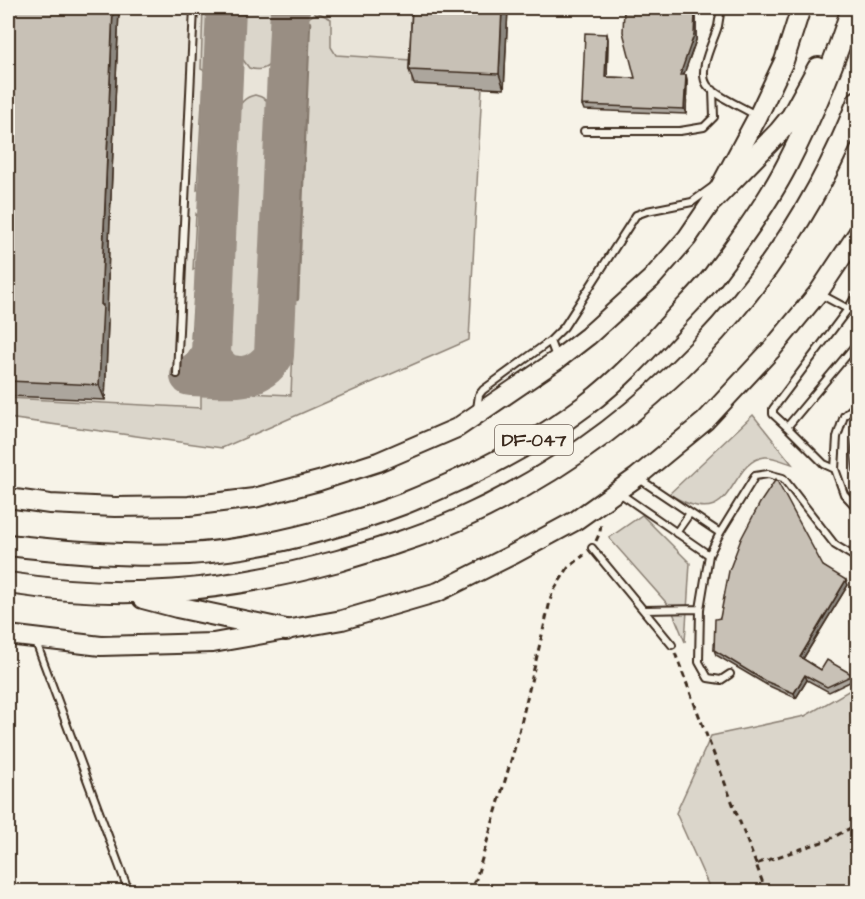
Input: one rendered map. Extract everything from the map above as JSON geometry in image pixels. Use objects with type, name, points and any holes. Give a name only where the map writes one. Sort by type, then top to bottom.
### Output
[{"type":"main road","points":[[713,200],[792,116],[851,8]]},
{"type":"main road","name":"DF-047","points":[[8,544],[68,552],[123,555],[190,554],[250,547],[314,534],[380,512],[485,468],[529,444],[586,405],[636,362],[716,273],[786,167],[836,58],[851,8]]},
{"type":"main road","name":"DF-047","points":[[8,583],[53,590],[161,592],[222,586],[297,572],[393,545],[459,519],[530,483],[591,443],[657,392],[742,302],[772,261],[819,185],[858,101]]},
{"type":"main road","points":[[123,592],[177,608],[286,630]]},
{"type":"street","points":[[8,498],[50,504],[115,507],[189,506],[254,498],[320,481],[378,462],[457,428],[557,360],[597,328],[651,279],[687,238],[713,200],[758,116],[784,61],[801,8]]},
{"type":"street","points":[[8,635],[101,646],[213,643],[342,620],[438,592],[575,521],[637,477],[705,421],[772,349],[818,293],[858,233]]},
{"type":"lane","points":[[177,374],[194,8]]},
{"type":"lane","points":[[721,8],[718,26],[707,56],[704,75],[706,83],[713,90],[758,116]]},
{"type":"lane","points":[[584,131],[680,131],[705,128],[714,117],[713,90]]},
{"type":"lane","points":[[477,414],[477,402],[483,390],[550,341],[564,327],[636,215],[692,202],[726,177]]},
{"type":"lane","points":[[836,469],[824,464],[773,414],[773,409],[848,309],[858,292]]},
{"type":"lane","points":[[818,293],[858,314]]},
{"type":"lane","points":[[550,341],[557,360]]},
{"type":"lane","points":[[787,427],[858,342]]},
{"type":"lane","points":[[858,404],[844,416],[837,437],[836,469],[844,494],[858,509]]},
{"type":"lane","points":[[730,674],[721,680],[708,678],[699,662],[700,609],[709,555],[755,477],[768,474],[783,478],[836,545],[858,559]]},
{"type":"lane","points":[[637,477],[720,533]]},
{"type":"lane","points":[[611,496],[676,533],[709,555]]},
{"type":"lane","points":[[676,533],[690,513]]},
{"type":"lane","points":[[592,548],[672,645]]},
{"type":"lane","points":[[644,610],[700,609]]},
{"type":"lane","points":[[35,640],[129,891]]},
{"type":"path","points":[[468,891],[476,879],[517,740],[552,593],[568,568],[592,548],[600,532],[611,496]]},
{"type":"path","points":[[672,645],[766,891]]},
{"type":"path","points":[[756,864],[828,840],[858,824]]},
{"type":"shaded area","points":[[8,8],[507,8],[506,88],[482,87],[478,124],[367,385],[311,409],[8,418]]},
{"type":"shaded area","points":[[203,8],[216,8],[214,63],[213,69],[207,72],[201,69]]},
{"type":"shaded area","points":[[238,8],[281,8],[277,50],[268,66],[260,69],[249,68],[236,50]]},
{"type":"shaded area","points":[[317,12],[331,19],[331,47],[336,55],[411,60],[412,83],[482,87],[469,340],[222,448],[8,418],[8,398],[201,408],[201,391],[291,395],[307,19]]},
{"type":"shaded area","points":[[255,95],[270,104],[279,132],[264,345],[255,355],[244,357],[234,356],[227,348],[225,337],[235,113],[245,99]]},
{"type":"shaded area","points":[[205,101],[213,107],[213,156],[208,181],[204,187],[197,190],[202,102]]},
{"type":"shaded area","points":[[196,214],[205,228],[208,250],[200,264],[193,270]]},
{"type":"shaded area","points":[[194,294],[204,309],[205,322],[200,334],[196,338],[191,338]]},
{"type":"shaded area","points":[[753,415],[792,464],[768,457],[752,462],[719,502],[707,507],[691,505],[669,494]]},
{"type":"shaded area","points":[[642,515],[690,563],[685,642],[671,608],[609,538]]},
{"type":"shaded area","points":[[857,686],[857,891],[711,891],[676,813],[711,736],[805,716]]},
{"type":"building","points":[[8,8],[113,8],[99,385],[8,381]]},
{"type":"building","points":[[412,8],[502,8],[499,74],[409,70]]},
{"type":"building","points":[[624,10],[695,13],[694,35],[680,75],[686,75],[684,109],[582,105],[585,33],[607,34],[605,77],[635,78],[623,32]]},
{"type":"building","points":[[858,426],[858,480],[853,471],[851,454],[853,436]]},
{"type":"building","points":[[776,479],[823,566],[846,580],[800,657],[821,670],[827,660],[853,675],[827,687],[805,675],[794,693],[765,681],[714,650],[715,619],[720,618],[729,571],[741,539]]},
{"type":"waterway","points":[[297,299],[309,23]]},
{"type":"taxiway","points":[[226,8],[211,353],[214,363],[226,374]]},
{"type":"taxiway","points":[[211,353],[202,368],[190,376],[225,378],[247,375],[258,371],[274,355],[290,8]]}]
